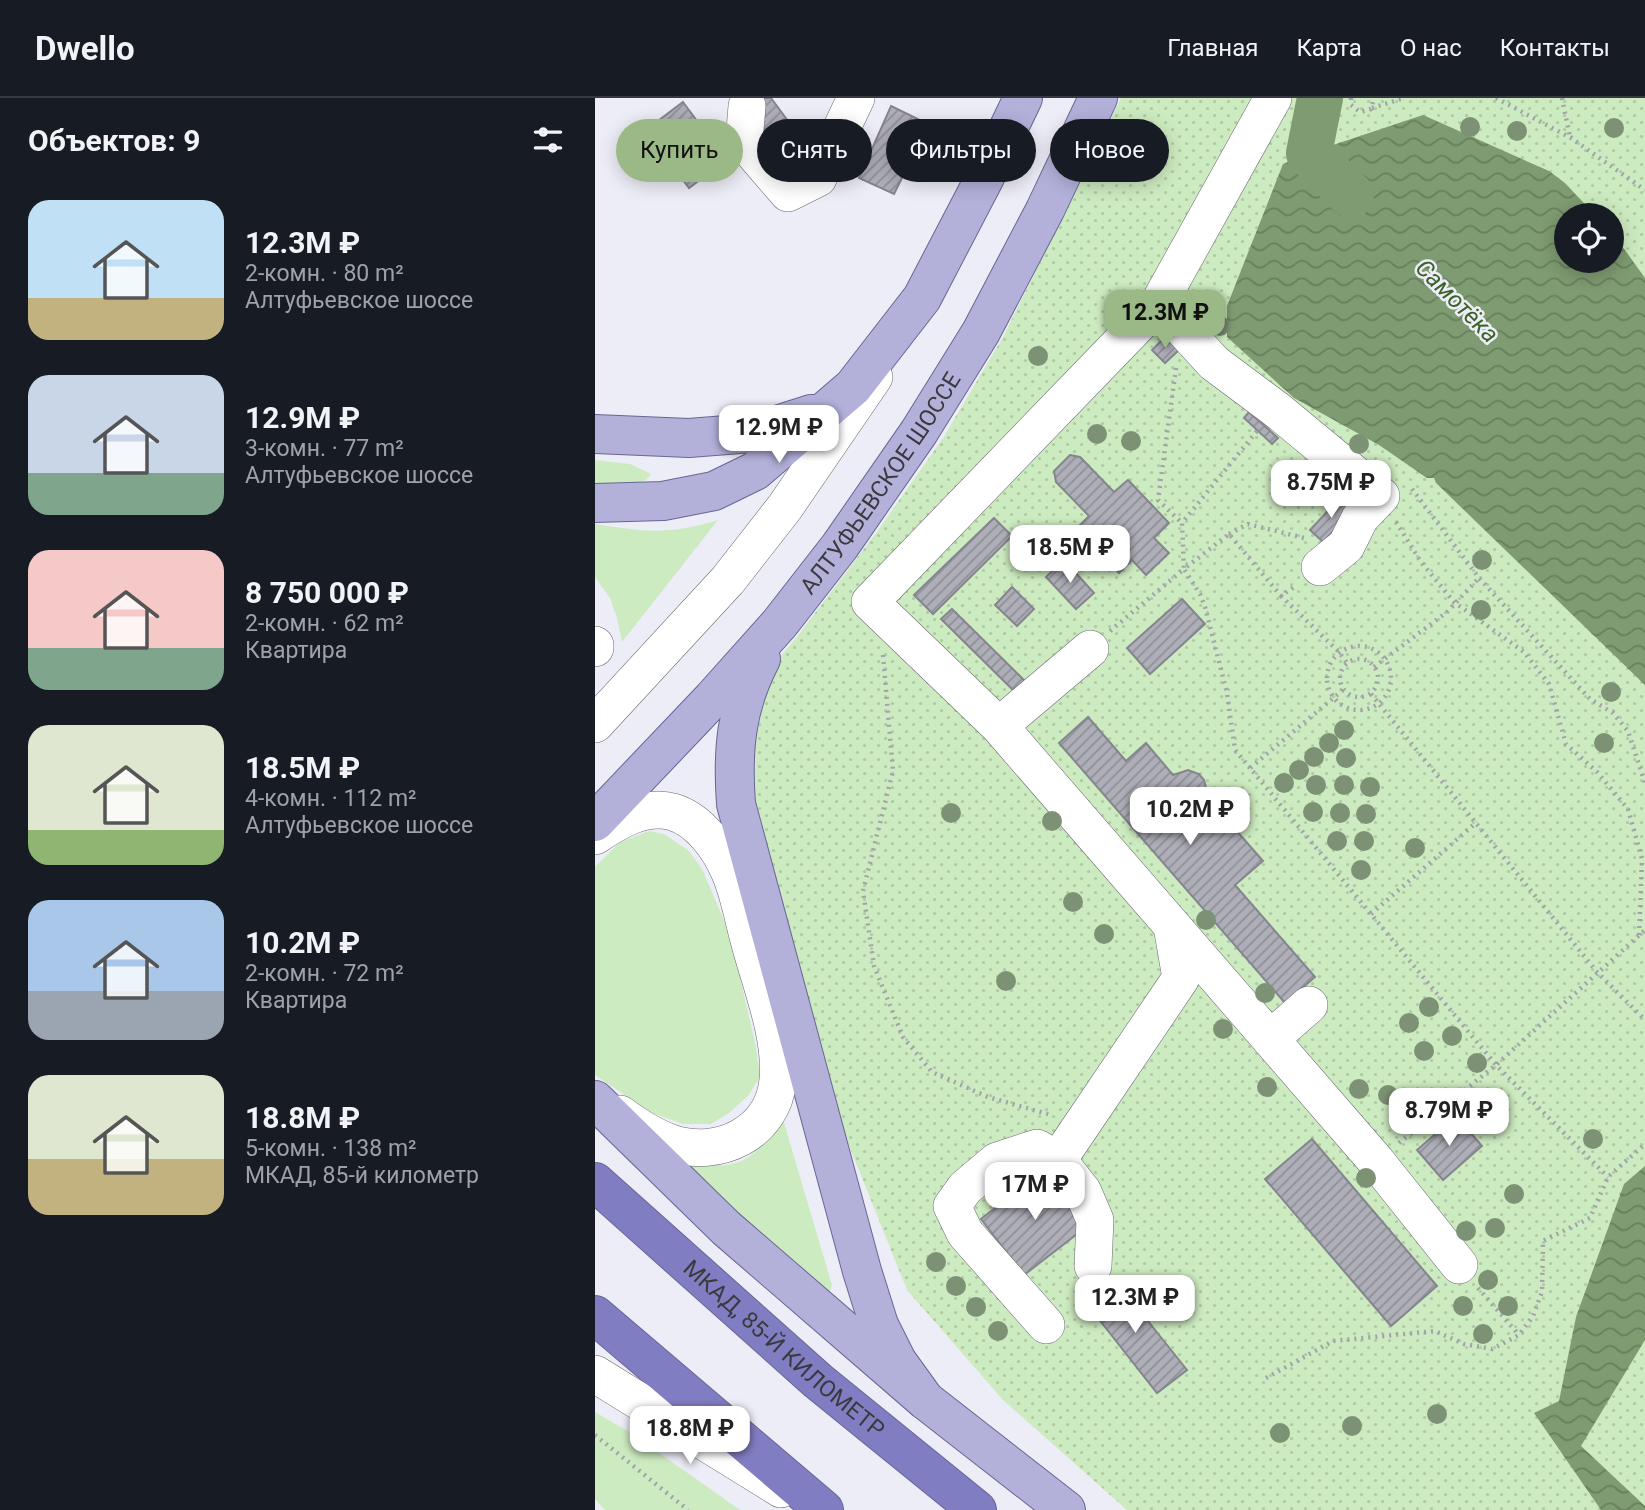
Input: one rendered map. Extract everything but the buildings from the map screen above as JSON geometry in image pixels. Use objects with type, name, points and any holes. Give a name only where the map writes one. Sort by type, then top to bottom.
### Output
[{"type":"highway","name":"МКАД, 85-Й КИЛОМЕТР","points":[[595,1182],[818,1381],[977,1510]]},
{"type":"highway","points":[[595,1315],[824,1510]]},
{"type":"main road","points":[[595,503],[663,501],[714,491],[755,471],[853,387],[922,298],[1023,98]]},
{"type":"main road","name":"АЛТУФЬЕВСКОЕ ШОССЕ","points":[[595,822],[781,623],[840,547],[919,432],[981,331],[1045,210],[1098,98]]},
{"type":"main road","points":[[595,435],[689,438],[752,433],[826,408]]},
{"type":"main road","points":[[781,623],[751,679],[737,723],[733,765],[736,804],[862,1271],[879,1325],[897,1361],[926,1400]]},
{"type":"main road","points":[[595,1098],[726,1228],[926,1400],[1066,1510]]},
{"type":"street","points":[[747,106],[744,142],[788,193],[818,178],[856,98]]},
{"type":"street","points":[[1273,98],[1159,303],[870,602],[999,726],[1376,1161],[1459,1265]]},
{"type":"street","points":[[595,724],[728,580],[777,517],[862,395],[922,298]]},
{"type":"street","points":[[1159,303],[1214,363],[1277,410],[1381,496],[1360,518],[1346,546],[1325,564]]},
{"type":"street","points":[[999,726],[1090,649]]},
{"type":"street","points":[[595,836],[608,827],[646,810],[673,812],[694,822],[707,836],[730,873],[778,1047],[778,1082],[770,1107],[758,1126],[741,1139],[720,1147],[695,1148],[670,1143],[595,1098]]},
{"type":"street","points":[[1058,1160],[1181,978],[1172,925]]},
{"type":"street","points":[[1270,1039],[1309,1005]]},
{"type":"street","points":[[1046,1325],[965,1233],[952,1206],[965,1188],[997,1161],[1037,1148],[1058,1160],[1083,1192],[1095,1220],[1093,1266]]},
{"type":"street","points":[[595,1374],[814,1510]]},
{"type":"path","points":[[1351,98],[1355,109],[1366,112],[1404,98]]},
{"type":"path","points":[[1371,109],[1374,98]]},
{"type":"path","points":[[1496,98],[1570,138],[1645,190]]},
{"type":"path","points":[[1562,98],[1570,138]]},
{"type":"path","points":[[1172,356],[1176,367],[1158,500],[1182,523]]},
{"type":"path","points":[[1258,431],[1182,523],[1184,569],[1205,607],[1227,693],[1235,750],[1496,1065],[1608,1177]]},
{"type":"path","points":[[1639,936],[1642,859],[1629,809],[1597,772],[1566,744],[1549,684],[1524,652],[1454,602],[1420,562],[1381,496],[1409,485],[1479,578],[1590,699],[1613,713],[1628,731],[1645,783]]},
{"type":"path","points":[[1090,649],[1184,569],[1230,534],[1248,524],[1306,537],[1325,564],[1281,596]]},
{"type":"path","points":[[1230,534],[1281,596],[1347,663]]},
{"type":"path","points":[[1374,667],[1447,612],[1479,578]]},
{"type":"path","points":[[887,619],[883,662],[893,771],[863,891],[874,966],[903,1037],[932,1072],[988,1097],[1083,1124]]},
{"type":"path","points":[[1348,647],[1368,647],[1384,658],[1389,667],[1390,687],[1379,704],[1360,711],[1341,706],[1333,698],[1328,689],[1327,669],[1339,652],[1348,647]]},
{"type":"path","points":[[1357,659],[1374,667],[1378,676],[1377,686],[1371,694],[1361,698],[1351,696],[1343,690],[1341,671],[1347,663],[1357,659]]},
{"type":"path","points":[[1250,768],[1343,690]]},
{"type":"path","points":[[1371,694],[1597,972],[1645,1020]]},
{"type":"path","points":[[1371,914],[1477,822]]},
{"type":"path","points":[[1376,1161],[1496,1065],[1645,930]]},
{"type":"path","points":[[1266,1378],[1333,1341],[1435,1331],[1464,1344],[1492,1349],[1519,1335],[1533,1317],[1542,1292],[1543,1241],[1590,1218],[1608,1177],[1645,1144]]},
{"type":"path","points":[[1459,1265],[1519,1335]]},
{"type":"path","points":[[595,1434],[688,1510]]},
{"type":"shaded area","points":[[1121,98],[1645,98],[1645,1510],[1127,1510],[1003,1400],[907,1290],[811,1051],[748,786],[760,680],[796,638],[876,533],[943,438],[1003,337],[1080,182],[1169,182],[1169,119],[1111,119]]},
{"type":"shaded area","points":[[595,460],[630,464],[651,474],[640,484],[633,486],[595,483]]},
{"type":"shaded area","points":[[718,520],[622,642],[610,598],[595,577],[595,524],[657,531]]},
{"type":"shaded area","points":[[649,831],[664,834],[689,851],[702,869],[730,934],[756,1047],[760,1077],[748,1096],[711,1124],[683,1124],[650,1112],[595,1075],[595,867],[620,842]]},
{"type":"shaded area","points":[[782,1116],[832,1285],[830,1292],[820,1291],[674,1160],[711,1166],[739,1162],[761,1146]]},
{"type":"shaded area","points":[[595,1412],[631,1433],[740,1510],[605,1510],[595,1499]]},
{"type":"water","points":[[1423,115],[1549,171],[1584,203],[1554,203],[1554,273],[1624,273],[1624,249],[1645,278],[1645,685],[1436,483],[1434,478],[1427,478],[1379,445],[1294,398],[1227,337],[1227,306],[1283,164]]},
{"type":"water","points":[[1645,1166],[1645,1340],[1581,1446],[1645,1506],[1645,1510],[1601,1510],[1534,1413],[1559,1401],[1576,1317],[1624,1184]]},
{"type":"waterway","name":"Самотёка","points":[[1320,98],[1309,153],[1351,195]]}]
